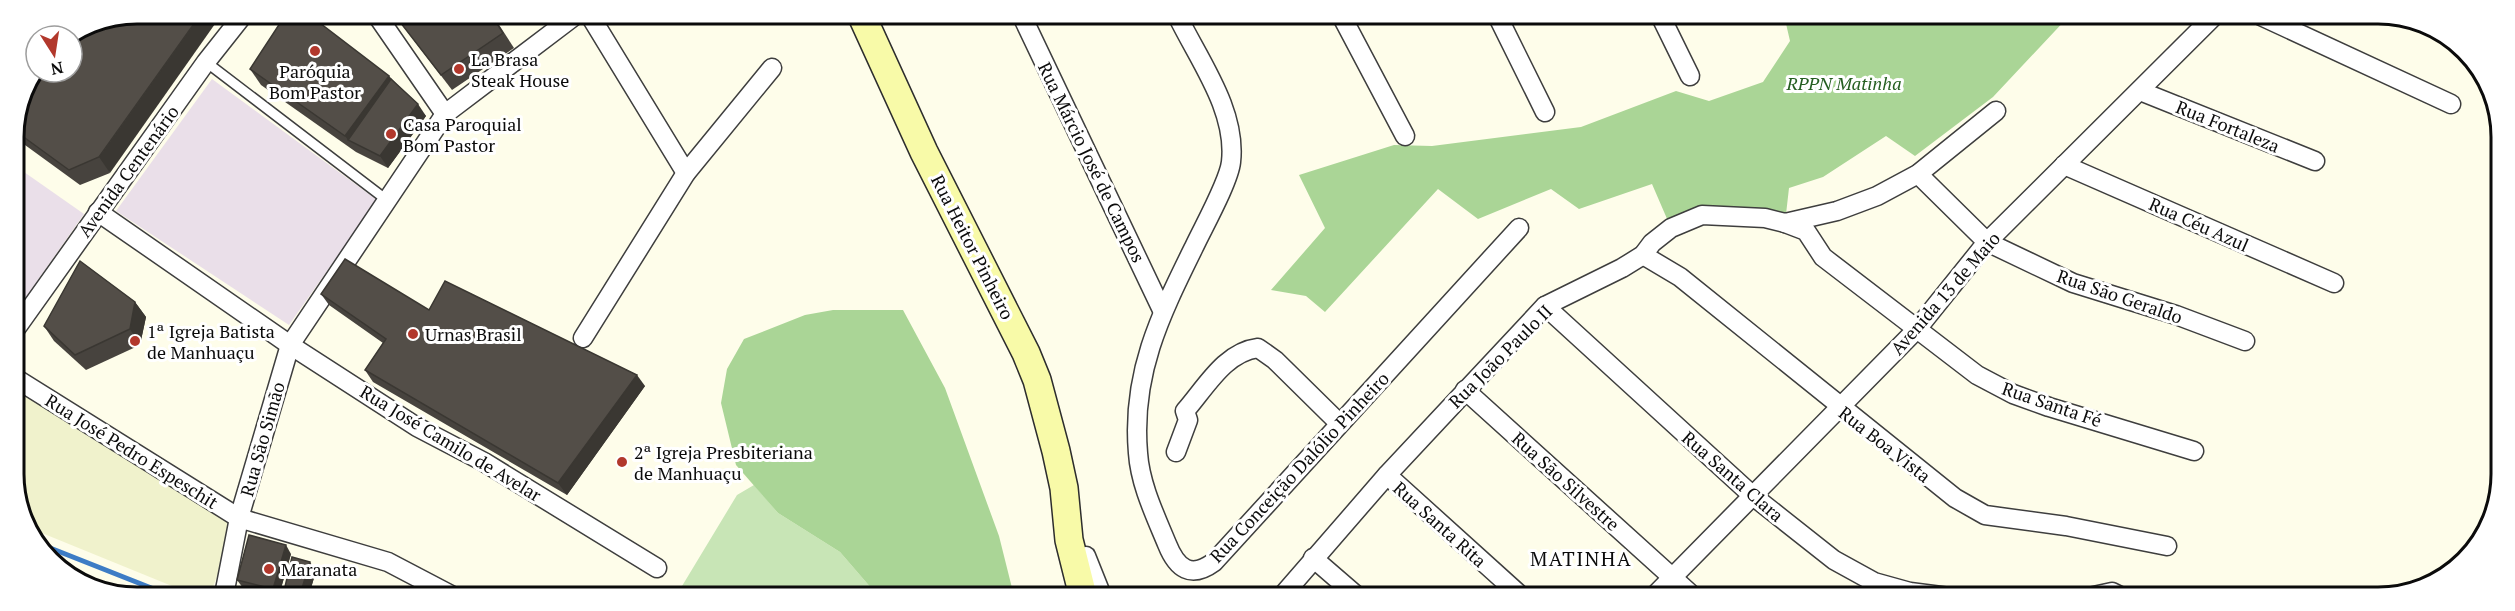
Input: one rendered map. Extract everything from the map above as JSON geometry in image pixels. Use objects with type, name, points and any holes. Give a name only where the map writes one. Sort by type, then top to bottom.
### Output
[{"type":"street","name":"Avenida Centenário","points":[[24,317],[206,62],[236,24]]},
{"type":"street","points":[[383,24],[445,114]]},
{"type":"street","name":"Rua São Simão","points":[[226,587],[239,518],[290,345],[445,114],[564,24]]},
{"type":"street","points":[[595,24],[686,173]]},
{"type":"street","name":"Rua Heitor Pinheiro","points":[[866,24],[924,152],[1026,353],[1037,380],[1064,488],[1069,540],[1081,587]]},
{"type":"street","name":"Rua Márcio José de Campos","points":[[1026,24],[1162,310]]},
{"type":"street","name":"Rua Conceição Dalólio Pinheiro","points":[[1181,24],[1222,106],[1232,138],[1231,165],[1162,310],[1143,370],[1138,454],[1154,512],[1169,549],[1180,565],[1190,572],[1202,571],[1214,562],[1520,228]]},
{"type":"street","points":[[1346,24],[1405,136]]},
{"type":"street","points":[[1501,24],[1545,112]]},
{"type":"street","points":[[1664,24],[1690,76]]},
{"type":"street","name":"Avenida 13 de Maio","points":[[1662,587],[1917,329],[1987,242],[2206,24]]},
{"type":"street","points":[[2278,24],[2451,104]]},
{"type":"street","points":[[583,338],[686,173],[772,68]]},
{"type":"street","name":"Rua Fortaleza","points":[[2140,92],[2315,161]]},
{"type":"street","name":"Rua João Paulo II","points":[[1289,587],[1387,475],[1545,306],[1642,255],[1652,243],[1671,228],[1702,215],[1765,218],[1785,223],[1837,212],[1877,196],[1918,174],[1996,111]]},
{"type":"street","name":"Rua Céu Azul","points":[[2064,165],[2334,283]]},
{"type":"street","name":"Rua São Geraldo","points":[[1918,174],[1987,242],[2073,283],[2185,318],[2245,341]]},
{"type":"street","name":"Rua José Camilo de Avelar","points":[[98,212],[290,345],[417,427],[483,462],[657,568]]},
{"type":"street","name":"Rua Santa Fé","points":[[1785,223],[1806,231],[1823,257],[1977,375],[2013,394],[2049,407],[2194,451]]},
{"type":"street","name":"Rua Boa Vista","points":[[1642,255],[1680,277],[1925,476],[1955,498],[1985,515],[2066,526],[2167,546]]},
{"type":"street","name":"Rua Santa Clara","points":[[1545,306],[1753,496],[1834,560],[1874,582],[1892,587]]},
{"type":"street","points":[[1176,452],[1188,420],[1185,411],[1226,363],[1243,350],[1258,348],[1275,360],[1339,423]]},
{"type":"street","name":"Rua José Pedro Espeschit","points":[[24,384],[239,518],[388,562],[436,587]]},
{"type":"street","name":"Rua São Silvestre","points":[[1465,390],[1682,587]]},
{"type":"street","name":"Rua Santa Rita","points":[[1387,475],[1511,587]]},
{"type":"street","points":[[1064,488],[1092,578],[1097,587]]},
{"type":"street","points":[[1313,558],[1347,587]]},
{"type":"lane","points":[[206,62],[388,201]]},
{"type":"shaded area","points":[[212,79],[377,200],[289,325],[116,211]]},
{"type":"shaded area","points":[[24,172],[84,214],[24,300]]},
{"type":"green space","name":"RPPN Matinha","points":[[1786,24],[2061,24],[1993,97],[1915,156],[1886,136],[1823,177],[1789,188],[1785,223],[1731,216],[1671,228],[1652,184],[1579,209],[1551,189],[1478,219],[1438,189],[1325,312],[1306,296],[1271,290],[1325,228],[1299,175],[1394,145],[1432,146],[1581,127],[1676,91],[1709,101],[1763,82],[1790,41]]},
{"type":"green space","points":[[833,310],[903,310],[945,388],[999,536],[1012,587],[870,587],[840,552],[778,513],[736,465],[721,403],[727,369],[744,339],[805,315]]},
{"type":"green space","points":[[24,395],[228,520],[224,557],[213,587],[174,587],[41,532],[30,511],[24,482]]},
{"type":"green space","points":[[754,485],[778,513],[840,552],[870,587],[681,587],[737,495]]},
{"type":"building","points":[[129,24],[194,24],[99,157],[69,170],[24,137],[28,107],[38,84],[84,84],[84,37],[100,30]]},
{"type":"building","name":"Paróquia Bom Pastor","points":[[279,24],[321,24],[389,76],[345,136],[250,69]]},
{"type":"building","points":[[402,24],[497,24],[503,33],[441,75]]},
{"type":"building","points":[[391,79],[418,104],[380,156],[348,140]]},
{"type":"building","points":[[345,259],[429,310],[445,281],[637,375],[558,483],[365,370],[386,339],[321,294]]},
{"type":"building","points":[[80,261],[135,302],[130,329],[75,355],[44,326]]},
{"type":"building","points":[[249,535],[286,545],[274,587],[237,580]]},
{"type":"building","points":[[292,557],[310,562],[302,587],[285,587]]},
{"type":"waterway","points":[[52,549],[149,587]]},
{"type":"place","name":"Paróquia Bom Pastor","points":[[315,51]]},
{"type":"place","name":"La Brasa Steak House","points":[[459,69]]},
{"type":"place","name":"Casa Paroquial Bom Pastor","points":[[391,134]]},
{"type":"place","name":"Urnas Brasil","points":[[413,334]]},
{"type":"place","name":"1ª Igreja Batista de Manhuaçu","points":[[135,341]]},
{"type":"place","name":"2ª Igreja Presbiteriana de Manhuaçu","points":[[622,462]]},
{"type":"place","name":"Maranata","points":[[269,569]]},
{"type":"district","name":"MATINHA","points":[[1581,558]]}]
